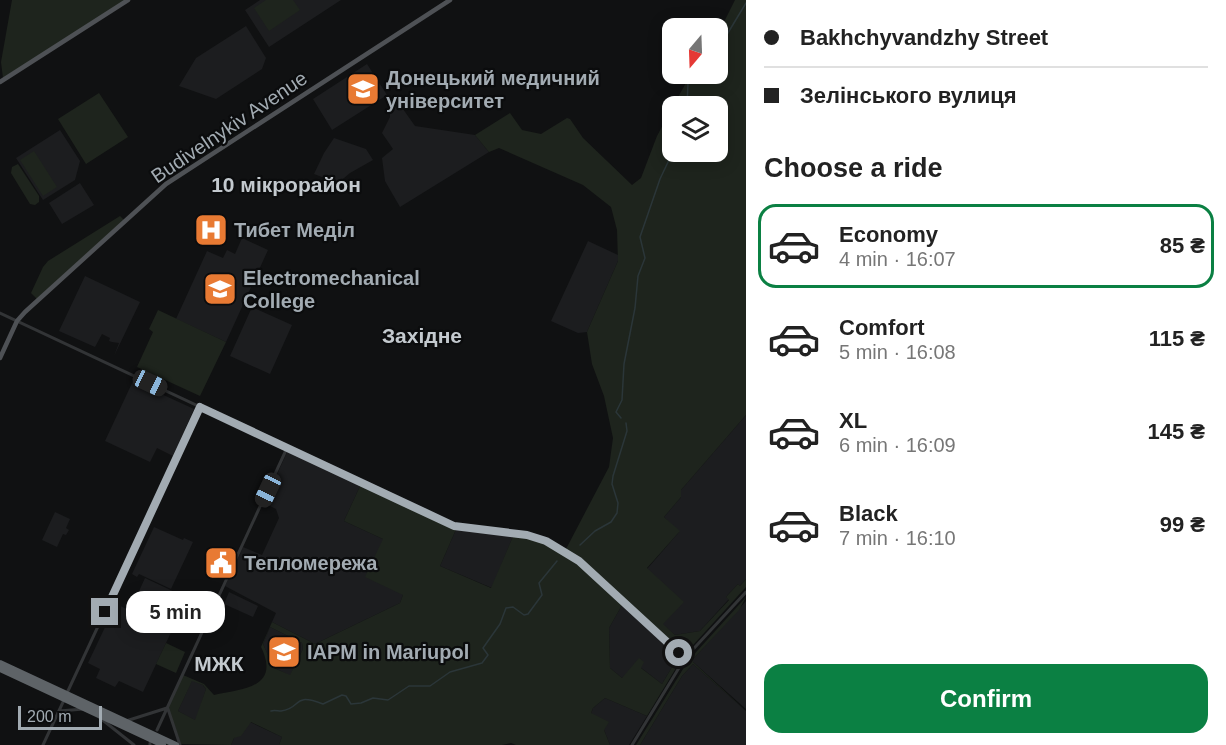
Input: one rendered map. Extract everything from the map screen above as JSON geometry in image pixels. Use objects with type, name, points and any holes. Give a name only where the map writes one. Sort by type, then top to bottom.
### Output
[{"type":"highway","points":[[0,663],[88,710],[163,745]]},
{"type":"highway","points":[[0,669],[178,745]]},
{"type":"main road","points":[[0,82],[128,0]]},
{"type":"main road","name":"Budivelnykiv Avenue","points":[[0,358],[17,321],[28,309],[166,184],[450,0]]},
{"type":"street","points":[[0,314],[454,526],[527,535],[546,541],[579,561],[685,658]]},
{"type":"street","points":[[43,745],[200,407]]},
{"type":"street","points":[[157,730],[288,448]]},
{"type":"street","points":[[632,745],[685,658],[746,592]]},
{"type":"street","points":[[125,722],[167,708]]},
{"type":"street","points":[[167,708],[178,745]]},
{"type":"street","points":[[59,711],[88,710],[134,745]]},
{"type":"shaded area","points":[[12,0],[126,0],[3,78],[1,62]]},
{"type":"shaded area","points":[[260,0],[341,0],[269,47],[245,10]]},
{"type":"shaded area","points":[[266,0],[293,0],[300,10],[269,31],[254,8]]},
{"type":"shaded area","points":[[735,0],[746,0],[746,415],[681,490],[681,497],[664,517],[680,531],[647,568],[684,602],[663,624],[675,635],[700,631],[729,600],[726,597],[746,579],[746,587],[684,655],[566,549],[609,467],[613,438],[604,396],[592,364],[587,332],[618,261],[617,230],[611,207],[583,185],[499,148],[489,152],[475,135],[510,113],[522,130],[541,134],[567,118],[583,138],[632,185],[641,178],[662,127],[662,162],[728,162],[728,96],[679,96],[685,84],[728,84],[728,18],[726,18]]},
{"type":"shaded area","points":[[246,26],[266,58],[262,69],[216,99],[179,86],[196,58]]},
{"type":"shaded area","points":[[367,64],[387,95],[332,130],[313,99]]},
{"type":"shaded area","points":[[99,93],[128,137],[86,164],[58,119]]},
{"type":"shaded area","points":[[398,102],[415,126],[475,135],[489,152],[400,207],[385,181],[382,158],[393,149],[382,133],[390,117],[390,108]]},
{"type":"shaded area","points":[[60,130],[80,161],[75,180],[43,200],[16,158]]},
{"type":"shaded area","points":[[334,138],[366,149],[373,160],[338,183],[314,174]]},
{"type":"shaded area","points":[[34,151],[57,187],[43,196],[20,160]]},
{"type":"shaded area","points":[[18,164],[39,196],[39,202],[35,205],[30,204],[11,173],[12,167]]},
{"type":"shaded area","points":[[80,183],[94,205],[62,224],[49,203]]},
{"type":"shaded area","points":[[120,216],[124,220],[37,299],[31,293],[48,261]]},
{"type":"shaded area","name":"Electromechanical College","points":[[242,238],[268,250],[226,342],[176,319],[207,251],[223,258],[227,250],[235,254]]},
{"type":"shaded area","points":[[588,241],[618,255],[618,261],[587,332],[578,333],[551,321]]},
{"type":"shaded area","points":[[85,276],[140,302],[114,356],[119,343],[109,341],[110,338],[102,334],[95,347],[59,331]]},
{"type":"shaded area","points":[[252,307],[292,325],[270,374],[230,356]]},
{"type":"shaded area","points":[[158,310],[226,342],[200,396],[137,367],[153,332],[149,329]]},
{"type":"shaded area","points":[[133,381],[194,409],[173,456],[157,448],[150,462],[105,441]]},
{"type":"shaded area","points":[[746,415],[746,579],[726,597],[729,599],[700,631],[675,635],[663,625],[647,569],[679,532],[664,517],[681,497],[681,490]]},
{"type":"shaded area","points":[[288,450],[361,484],[344,521],[383,539],[403,595],[400,603],[315,644],[272,622],[276,613],[225,586],[243,547],[262,555],[279,518],[276,509],[264,503]]},
{"type":"shaded area","points":[[361,484],[457,527],[440,566],[491,588],[514,534],[545,542],[578,563],[682,658],[647,716],[605,698],[593,708],[591,713],[609,722],[604,730],[610,745],[516,745],[511,743],[502,745],[279,745],[282,737],[251,722],[241,736],[234,738],[231,745],[181,744],[168,707],[183,675],[204,684],[214,695],[246,688],[262,679],[266,671],[266,661],[261,647],[272,622],[315,644],[400,603],[403,595],[365,577],[383,539],[344,521]],"holes":[[[622,605],[678,657],[662,684],[641,668],[644,662],[639,658],[622,678],[610,668],[609,628]],[[270,627],[302,643],[303,649],[290,675],[274,668],[277,659],[268,655],[263,644]],[[192,681],[203,685],[206,689],[195,720],[178,711]]]},
{"type":"shaded area","points":[[55,512],[70,519],[66,528],[69,530],[66,535],[63,534],[57,547],[42,540]]},
{"type":"shaded area","points":[[154,527],[193,542],[171,589],[139,574],[137,577],[132,574]]},
{"type":"shaded area","points":[[457,527],[514,534],[492,588],[440,566]]},
{"type":"shaded area","points":[[145,578],[198,603],[188,624],[135,600]]},
{"type":"shaded area","points":[[229,592],[258,606],[253,617],[224,604]]},
{"type":"shaded area","points":[[746,597],[739,610],[693,659],[693,662],[746,711],[693,664],[682,676],[640,745],[636,745],[688,661]]},
{"type":"shaded area","points":[[746,601],[746,709],[693,662],[693,659]]},
{"type":"shaded area","points":[[116,604],[161,625],[166,622],[174,626],[143,692],[119,681],[115,687],[96,678],[100,669],[88,663]]},
{"type":"shaded area","points":[[622,605],[678,657],[662,684],[640,667],[622,678],[610,668],[609,628]]},
{"type":"shaded area","name":"IAPM in Mariupol","points":[[270,627],[302,643],[303,649],[290,676],[273,667],[263,644]]},
{"type":"shaded area","points":[[166,643],[185,652],[176,673],[156,664]]},
{"type":"shaded area","points":[[693,664],[746,711],[746,745],[640,745],[682,676]]},
{"type":"shaded area","points":[[192,680],[206,689],[196,721],[178,711]]},
{"type":"shaded area","points":[[605,698],[647,716],[629,745],[610,745],[604,730],[591,713],[593,708]]},
{"type":"shaded area","points":[[250,722],[282,737],[279,745],[231,745],[234,738]]},
{"type":"waterway","points":[[728,33],[746,3]]},
{"type":"waterway","points":[[687,96],[688,84]]},
{"type":"waterway","points":[[621,418],[616,412],[622,400],[624,364],[635,308],[638,276],[645,258],[640,237],[668,162]]},
{"type":"waterway","points":[[580,545],[595,531],[611,522],[617,513],[618,503],[612,484],[627,431],[626,423]]},
{"type":"waterway","points":[[271,711],[288,709],[301,700],[323,704],[342,695],[346,696],[351,704],[373,698],[388,700],[409,686],[430,686],[450,672],[482,663],[488,655],[483,648],[500,624],[506,608],[513,607],[524,615],[528,614],[542,595],[539,583],[557,561]]},
{"type":"place","name":"Донецький медичний університет","points":[[363,89]]},
{"type":"place","name":"Тибет Меділ","points":[[211,230]]},
{"type":"place","name":"Electromechanical College","points":[[220,289]]},
{"type":"place","name":"Тепломережа","points":[[221,563]]},
{"type":"place","name":"IAPM in Mariupol","points":[[284,652]]},
{"type":"district","name":"10 мікрорайон","points":[[286,184]]},
{"type":"district","name":"Західне","points":[[422,335]]},
{"type":"district","name":"МЖК","points":[[219,663]]},
{"type":"route","points":[[105,612],[200,407],[454,526],[510,532],[538,537],[546,541],[579,561],[679,653]]}]
